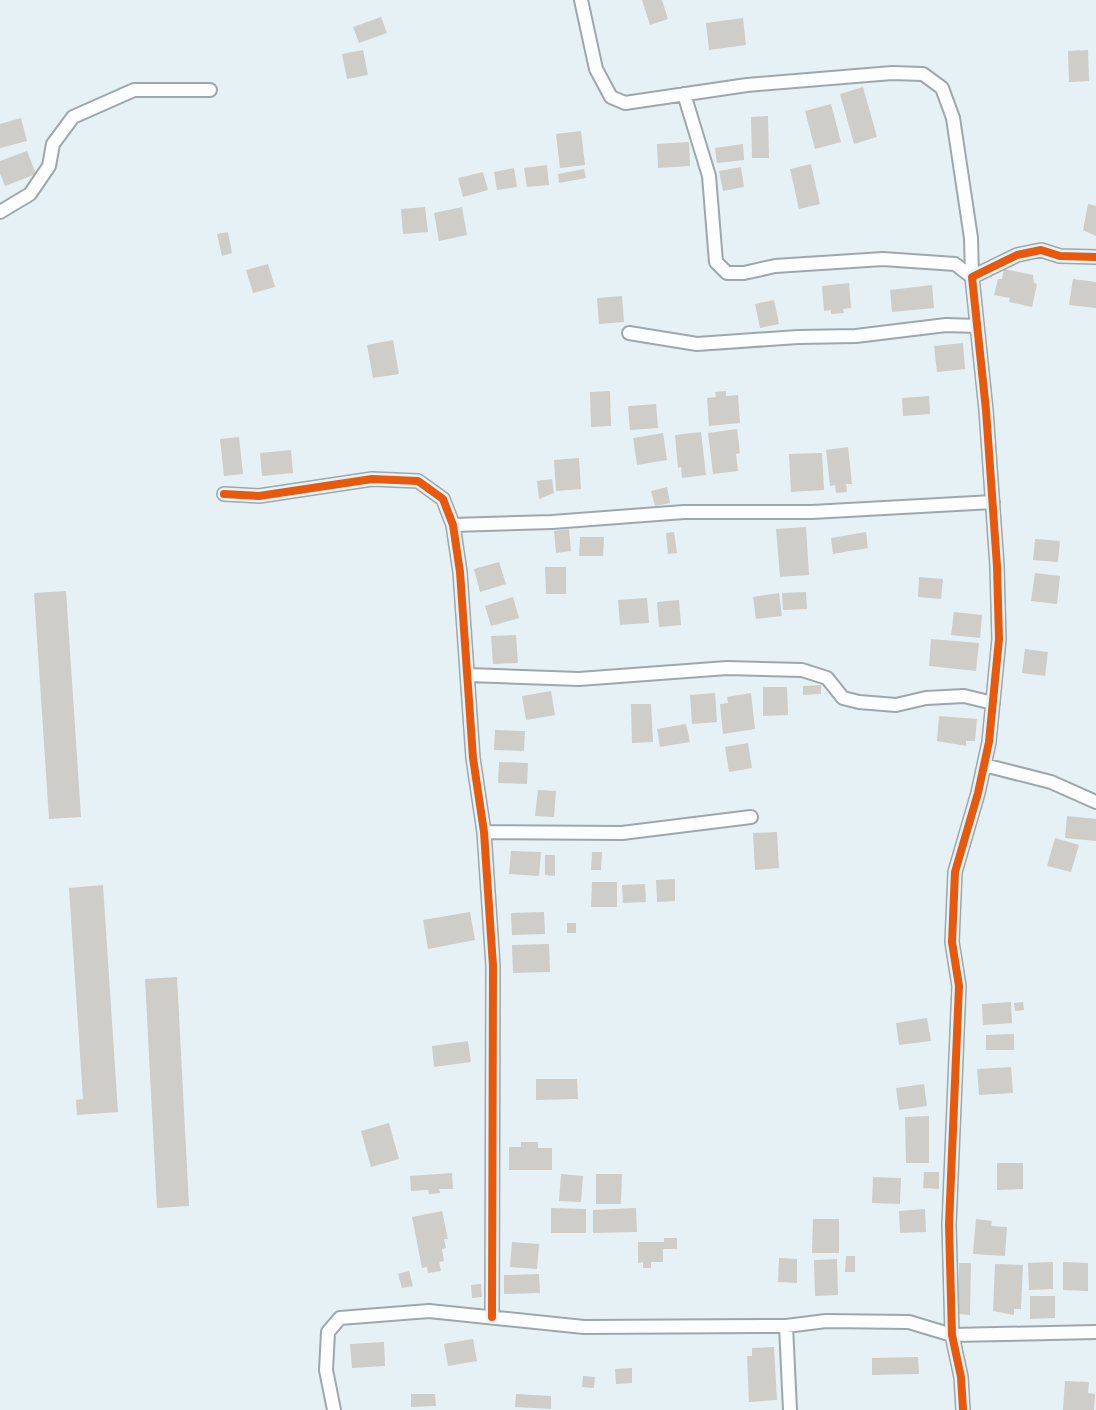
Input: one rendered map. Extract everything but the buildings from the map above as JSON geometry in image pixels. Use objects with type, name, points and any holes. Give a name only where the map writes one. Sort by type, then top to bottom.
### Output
[{"type":"street","points":[[581,0],[596,69],[611,97],[625,103],[747,85],[892,73],[923,74],[942,88],[953,118],[971,238],[993,502],[999,639],[984,765],[955,872],[952,942],[959,986],[949,1225],[952,1335],[961,1377],[963,1410]]},
{"type":"street","points":[[0,212],[30,194],[49,166],[53,144],[73,117],[134,90],[210,90]]},
{"type":"street","points":[[684,94],[709,176],[716,262],[727,273],[744,273],[775,266],[883,259],[955,264],[972,277]]},
{"type":"street","points":[[972,277],[1017,255],[1041,250],[1060,256],[1096,257]]},
{"type":"street","points":[[629,333],[697,344],[856,336],[946,325],[977,326]]},
{"type":"street","points":[[224,494],[259,496],[372,479],[418,481],[443,499],[453,525],[469,675],[473,758],[484,832],[493,966],[492,1317]]},
{"type":"street","points":[[453,525],[552,522],[684,512],[812,512],[993,502]]},
{"type":"street","points":[[469,675],[579,679],[727,668],[802,670],[827,678],[843,698],[859,702],[896,705],[926,698],[964,696],[993,703]]},
{"type":"street","points":[[984,765],[1051,782],[1096,802]]},
{"type":"street","points":[[484,832],[622,833],[751,817]]},
{"type":"street","points":[[334,1410],[326,1370],[328,1332],[340,1318],[429,1311],[584,1327],[786,1326],[826,1321],[909,1322],[952,1335],[1096,1332]]},
{"type":"street","points":[[786,1326],[790,1410]]},
{"type":"cycle path","points":[[963,1410],[961,1377],[952,1335],[949,1225],[959,986],[952,942],[955,872],[989,742],[999,639],[986,410],[972,277],[1017,255],[1041,250],[1060,256],[1096,257]]},
{"type":"cycle path","points":[[224,494],[259,496],[372,479],[418,481],[443,499],[453,525],[460,572],[473,758],[484,832],[493,966],[492,1317]]}]
